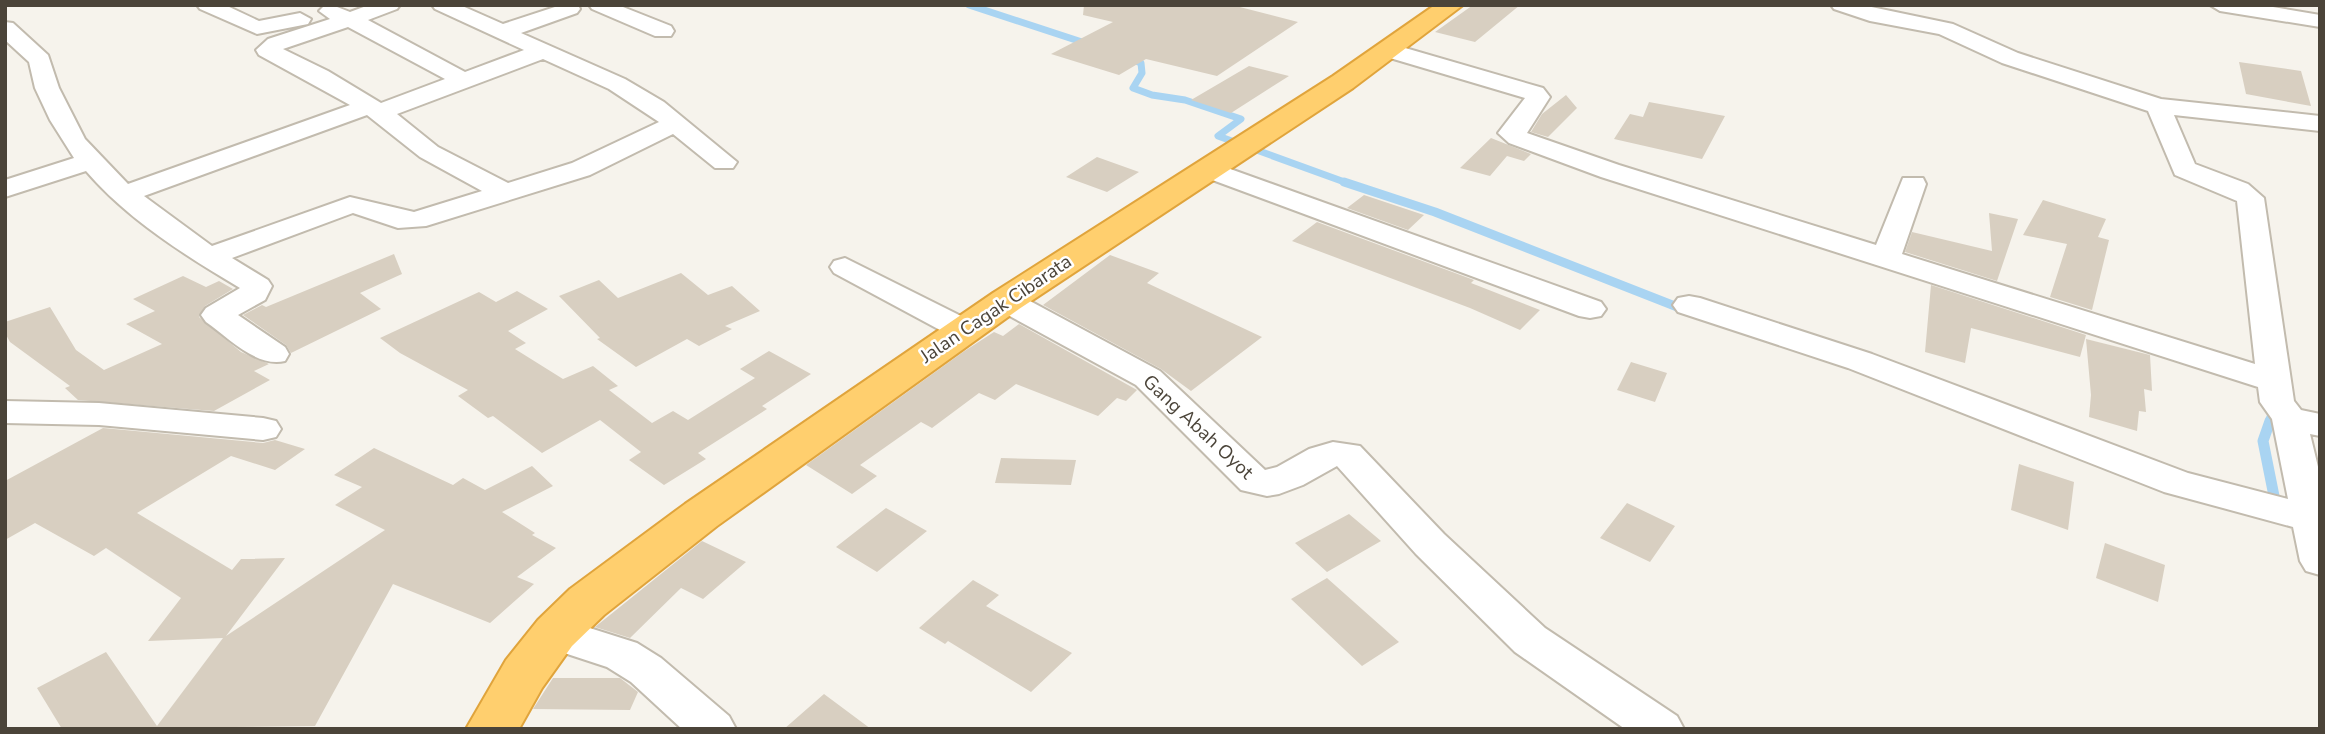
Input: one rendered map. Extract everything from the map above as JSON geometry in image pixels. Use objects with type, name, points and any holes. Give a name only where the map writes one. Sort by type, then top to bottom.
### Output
[{"type":"highway","name":"Jalan Cagak Cibarata","points":[[492,729],[524,674],[555,633],[587,602],[701,515],[1006,301],[1343,82],[1451,5]]},
{"type":"street","points":[[207,5],[261,29],[333,12],[390,5]]},
{"type":"street","points":[[442,5],[617,85],[655,107],[674,125],[724,162]]},
{"type":"street","points":[[599,5],[663,31]]},
{"type":"street","points":[[1841,5],[1870,15],[1920,14],[2010,58],[2158,106],[2279,117],[2320,124]]},
{"type":"street","points":[[2220,5],[2320,21]]},
{"type":"street","points":[[502,32],[570,9]]},
{"type":"street","points":[[333,12],[456,76]]},
{"type":"street","points":[[333,12],[267,50],[320,76],[375,109],[429,152],[503,191]]},
{"type":"street","points":[[5,29],[40,60],[47,88],[61,120],[91,161],[124,194],[209,257],[246,278],[257,288],[216,315],[272,354]]},
{"type":"street","points":[[1388,50],[1535,93],[1538,97],[1511,133],[1518,138],[1610,171],[2274,381]]},
{"type":"street","points":[[124,194],[272,142],[337,115],[375,109],[544,51]]},
{"type":"street","points":[[2158,106],[2184,169],[2238,190],[2250,198],[2277,402],[2305,422],[2312,519],[2320,561]]},
{"type":"street","points":[[209,257],[350,205],[359,204],[396,221],[410,220],[581,169],[634,141],[674,125]]},
{"type":"street","points":[[5,189],[91,161]]},
{"type":"street","points":[[1208,169],[1590,309]]},
{"type":"street","points":[[1885,258],[1913,184]]},
{"type":"street","points":[[845,268],[964,330]]},
{"type":"street","name":"Gang Abah Oyot","points":[[1006,301],[1149,378],[1254,481],[1279,483],[1326,453],[1347,454],[1430,544],[1530,640],[1661,729]]},
{"type":"street","points":[[1689,305],[1860,361],[2177,483],[2232,500],[2312,519]]},
{"type":"street","points":[[5,412],[99,414],[263,429]]},
{"type":"street","points":[[555,633],[630,660],[646,670],[713,729]]},
{"type":"building","points":[[1084,5],[1232,5],[1298,22],[1217,76],[1146,59],[1119,75],[1051,54],[1113,22],[1083,15]]},
{"type":"building","points":[[1473,5],[1520,5],[1475,42],[1435,32]]},
{"type":"building","points":[[2239,62],[2301,71],[2311,106],[2246,94]]},
{"type":"building","points":[[1249,66],[1289,76],[1231,113],[1191,100]]},
{"type":"building","points":[[1566,95],[1577,108],[1548,137],[1531,132],[1542,114]]},
{"type":"building","points":[[1649,102],[1725,116],[1702,159],[1614,139],[1630,114],[1643,117]]},
{"type":"building","points":[[1491,138],[1531,154],[1524,161],[1507,156],[1490,176],[1460,168]]},
{"type":"building","points":[[1097,157],[1139,172],[1107,192],[1066,177]]},
{"type":"building","points":[[1364,195],[1424,215],[1408,230],[1347,208]]},
{"type":"building","points":[[2043,200],[2106,219],[2098,237],[2109,240],[2092,310],[2050,297],[2067,244],[2023,235]]},
{"type":"building","points":[[1989,213],[2018,219],[1997,281],[1905,252],[1912,232],[1992,251]]},
{"type":"building","points":[[1317,222],[1474,280],[1471,283],[1540,310],[1520,330],[1470,308],[1292,241]]},
{"type":"building","points":[[394,254],[402,274],[360,293],[381,309],[291,353],[286,345],[243,315],[262,305],[266,307]]},
{"type":"building","points":[[1110,255],[1159,273],[1147,283],[1262,337],[1191,391],[1161,369],[1043,305]]},
{"type":"building","points":[[681,273],[708,295],[732,286],[760,311],[725,326],[732,329],[699,346],[687,339],[636,367],[597,339],[600,338],[559,296],[599,280],[618,298]]},
{"type":"building","points":[[183,276],[206,287],[219,281],[233,289],[205,306],[199,317],[241,352],[269,364],[254,371],[270,380],[214,411],[78,400],[65,388],[70,386],[10,342],[5,333],[5,322],[50,307],[76,350],[104,370],[162,344],[126,324],[155,311],[133,299]]},
{"type":"building","points":[[1931,285],[2086,335],[2080,357],[1971,328],[1965,363],[1925,352]]},
{"type":"building","points":[[517,291],[548,309],[508,331],[526,343],[515,349],[563,379],[593,366],[618,386],[609,390],[652,423],[673,411],[688,420],[755,378],[740,369],[769,351],[811,374],[762,406],[767,409],[698,453],[706,459],[664,485],[629,460],[641,452],[600,420],[542,453],[493,416],[488,418],[458,396],[468,390],[400,353],[380,338],[479,292],[496,302]]},
{"type":"building","points":[[1019,324],[1137,390],[1126,401],[1117,398],[1098,416],[1016,384],[995,400],[979,393],[932,428],[921,422],[860,465],[877,476],[852,494],[806,465],[963,352],[994,332],[1003,336]]},
{"type":"building","points":[[2086,339],[2150,355],[2152,391],[2144,389],[2146,412],[2139,411],[2137,431],[2089,417],[2091,395]]},
{"type":"building","points":[[1631,362],[1667,373],[1655,402],[1617,390]]},
{"type":"building","points":[[103,428],[263,443],[275,440],[305,449],[275,470],[231,456],[137,513],[232,570],[241,559],[285,558],[226,636],[385,530],[335,505],[362,487],[334,475],[374,448],[453,485],[463,478],[485,490],[532,466],[553,486],[502,512],[535,533],[532,535],[556,548],[517,577],[534,584],[490,623],[393,584],[315,726],[62,729],[37,688],[106,652],[157,726],[223,638],[148,641],[181,598],[106,548],[94,556],[35,523],[5,540],[5,481]]},
{"type":"building","points":[[1001,458],[1076,460],[1071,485],[995,483]]},
{"type":"building","points":[[2019,464],[2074,482],[2068,530],[2011,510]]},
{"type":"building","points":[[1627,503],[1675,526],[1650,562],[1600,538]]},
{"type":"building","points":[[886,508],[927,531],[877,572],[836,547]]},
{"type":"building","points":[[1349,514],[1381,541],[1327,572],[1295,543]]},
{"type":"building","points":[[702,541],[746,562],[703,599],[681,588],[630,638],[595,627]]},
{"type":"building","points":[[2105,543],[2165,565],[2158,602],[2096,578]]},
{"type":"building","points":[[1327,578],[1399,642],[1362,666],[1291,599]]},
{"type":"building","points":[[973,580],[999,595],[986,606],[1072,653],[1031,692],[948,641],[945,644],[919,628]]},
{"type":"building","points":[[553,678],[620,678],[638,692],[630,710],[533,709]]},
{"type":"building","points":[[824,694],[871,729],[784,729]]},
{"type":"waterway","points":[[969,5],[1088,44]]},
{"type":"waterway","points":[[1128,58],[1141,63],[1142,73],[1133,88],[1152,95],[1185,100],[1241,119],[1218,136],[1349,184]]},
{"type":"waterway","points":[[1344,182],[1349,184]]},
{"type":"waterway","points":[[1349,184],[1435,212],[1685,310]]},
{"type":"waterway","points":[[2269,423],[2272,414],[2281,417]]},
{"type":"waterway","points":[[2270,421],[2263,441],[2276,506]]}]
